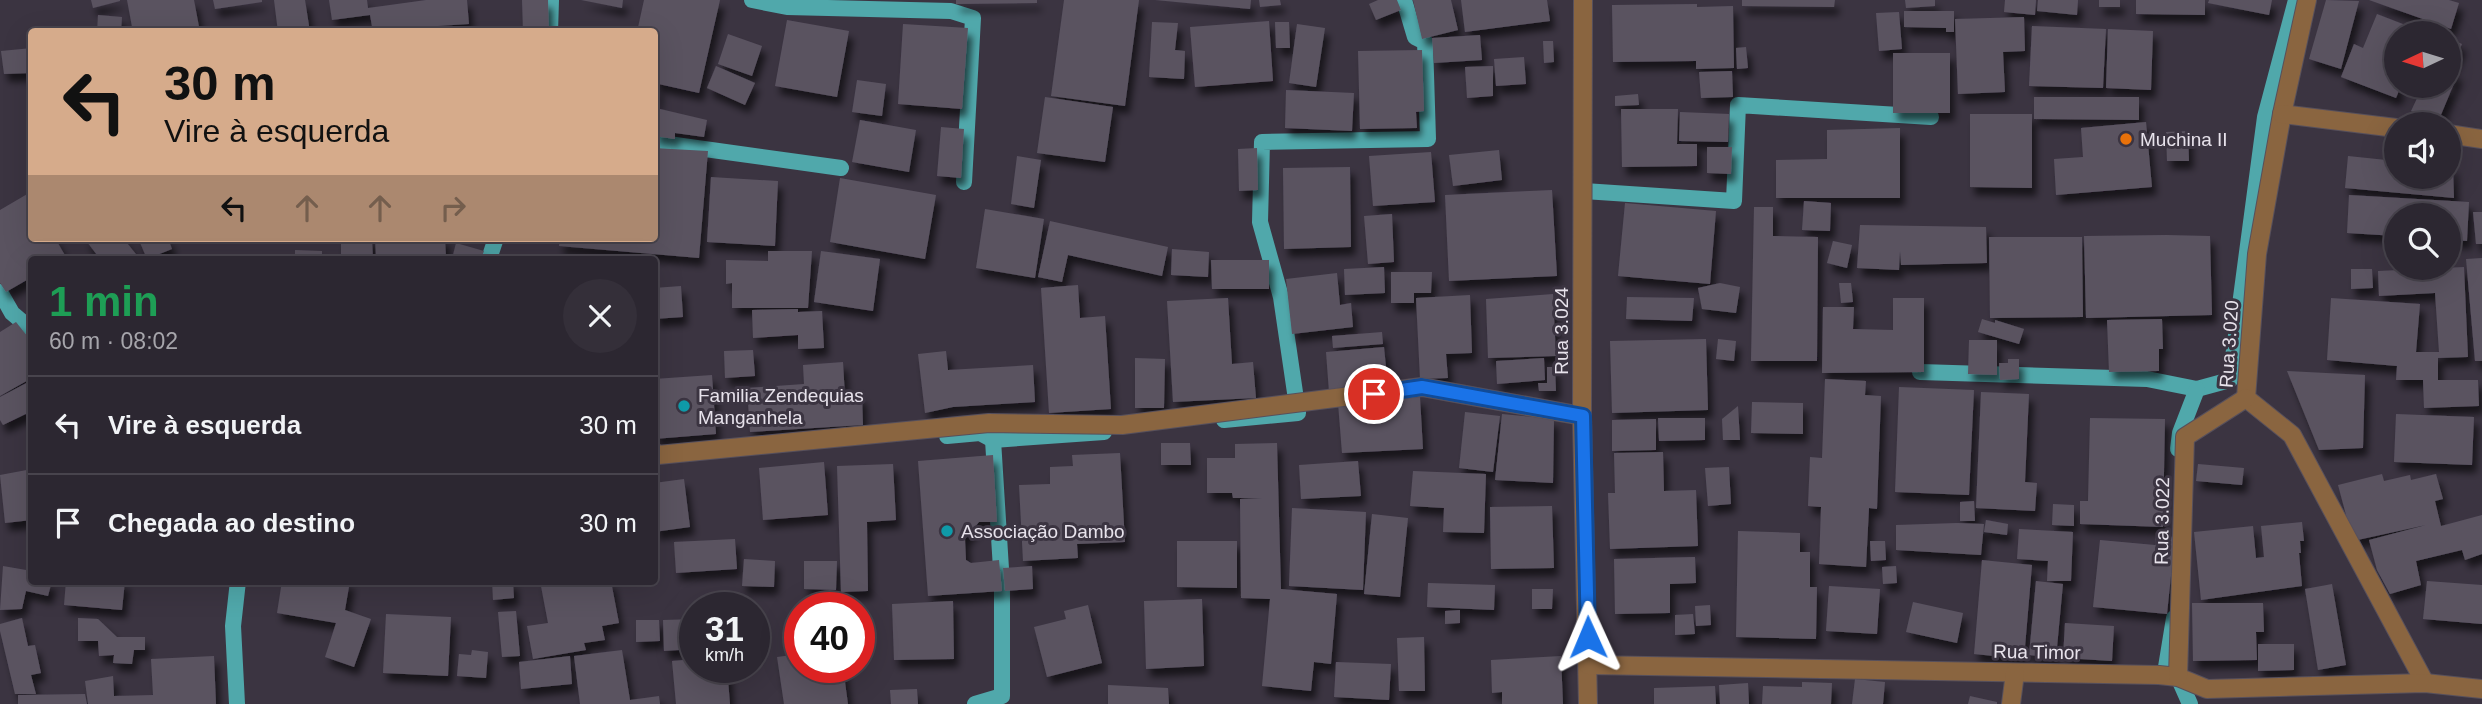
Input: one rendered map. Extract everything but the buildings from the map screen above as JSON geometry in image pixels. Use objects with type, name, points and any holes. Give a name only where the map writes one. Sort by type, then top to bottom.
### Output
[{"type":"street","name":"Rua 3.024","points":[[1583,0],[1583,416],[1588,704]]},
{"type":"street","name":"Rua 3.020","points":[[2307,0],[2282,114],[2257,254],[2246,398],[2292,435],[2425,683]]},
{"type":"street","points":[[2282,114],[2384,127]]},
{"type":"street","points":[[2461,136],[2482,139]]},
{"type":"street","points":[[658,455],[989,423],[1122,425],[1422,387],[1583,416]]},
{"type":"street","name":"Rua 3.022","points":[[2178,677],[2185,437],[2246,398]]},
{"type":"street","name":"Rua Timor","points":[[1588,665],[2178,677],[2207,689],[2425,683],[2482,689]]},
{"type":"street","points":[[2011,704],[2015,673]]},
{"type":"waterway","points":[[550,28],[551,0]]},
{"type":"waterway","points":[[752,0],[787,7],[951,11],[973,18],[964,182]]},
{"type":"waterway","points":[[1224,420],[1298,413],[1281,297],[1260,222],[1262,142],[1428,139],[1425,42],[1415,37],[1404,0]]},
{"type":"waterway","points":[[1920,372],[2147,379],[2197,389],[2230,380],[2265,117],[2296,0]]},
{"type":"waterway","points":[[1584,191],[1734,201],[1738,105],[1931,117]]},
{"type":"waterway","points":[[658,143],[841,168]]},
{"type":"waterway","points":[[490,256],[495,242]]},
{"type":"waterway","points":[[0,292],[12,313],[28,327]]},
{"type":"waterway","points":[[2178,449],[2180,433],[2197,389]]},
{"type":"waterway","points":[[947,436],[980,433],[993,440],[1104,432]]},
{"type":"waterway","points":[[975,704],[1002,696],[1002,585],[993,440]]},
{"type":"waterway","points":[[237,704],[233,626],[238,585]]},
{"type":"waterway","points":[[2174,618],[2166,667],[2178,677],[2190,704]]},
{"type":"place","name":"Muchina II","points":[[2126,139]]},
{"type":"place","name":"Familia Zendequias Manganhela","points":[[684,406]]},
{"type":"place","name":"Associação Dambo","points":[[947,531]]},
{"type":"route","points":[[1374,394],[1422,387],[1583,416],[1588,637]]}]
